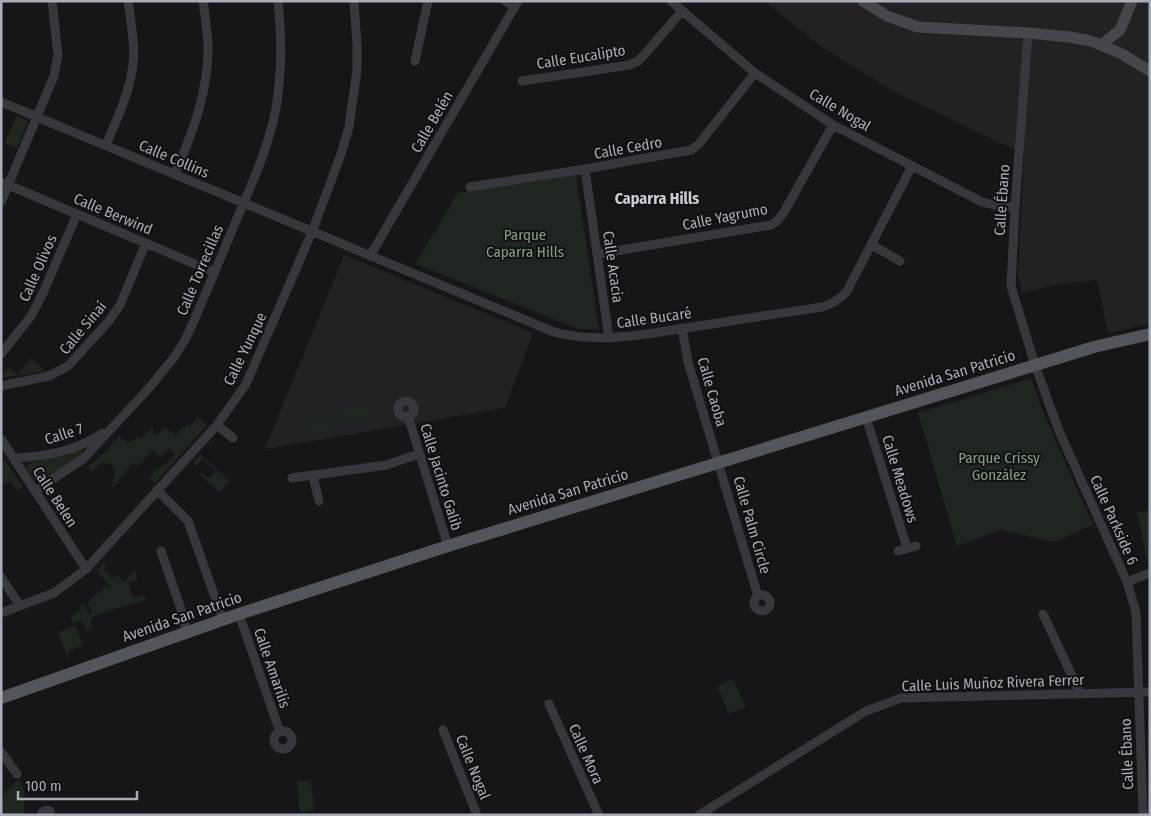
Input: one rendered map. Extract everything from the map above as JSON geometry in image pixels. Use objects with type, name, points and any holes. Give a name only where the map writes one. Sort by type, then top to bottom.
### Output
[{"type":"main road","name":"Avenida San Patricio","points":[[1,698],[239,614],[448,546],[1094,347],[1150,334]]},
{"type":"street","points":[[1,202],[5,184],[54,76],[58,55],[52,1]]},
{"type":"street","points":[[106,145],[125,97],[133,64],[133,39],[128,1]]},
{"type":"street","points":[[174,174],[197,119],[203,94],[208,44],[203,1]]},
{"type":"street","name":"Calle Torrecillas","points":[[35,491],[83,459],[175,356],[186,338],[258,168],[276,108],[281,54],[278,1]]},
{"type":"street","name":"Calle Yunque","points":[[1,613],[54,593],[86,569],[216,425],[246,384],[312,232],[341,154],[348,127],[357,70],[354,1]]},
{"type":"street","points":[[415,61],[428,1]]},
{"type":"street","points":[[505,1],[516,4]]},
{"type":"street","name":"Calle Nogal","points":[[671,1],[755,73],[833,124],[982,202],[998,206],[1015,207]]},
{"type":"street","points":[[863,1],[886,16],[918,27],[1028,33],[1079,39],[1101,45],[1122,54],[1150,71]]},
{"type":"street","points":[[1122,54],[1120,30],[1132,1]]},
{"type":"street","name":"Calle Belén","points":[[370,256],[516,4]]},
{"type":"street","name":"Calle Eucalipto","points":[[522,81],[630,65],[644,55],[682,11]]},
{"type":"street","points":[[1101,45],[1120,30]]},
{"type":"street","name":"Calle Ébano","points":[[1028,33],[1010,279],[1035,366]]},
{"type":"street","name":"Calle Cedro","points":[[470,187],[691,150],[698,145],[755,73]]},
{"type":"street","name":"Calle Collins","points":[[1,102],[336,242]]},
{"type":"street","name":"Calle Yagrumo","points":[[598,254],[771,226],[784,212],[833,124]]},
{"type":"street","name":"Calle Bucaré","points":[[336,242],[554,332],[582,338],[609,338],[822,307],[840,299],[847,292],[912,166]]},
{"type":"street","name":"Calle Acacia","points":[[585,169],[609,338]]},
{"type":"street","name":"Calle Berwind","points":[[5,184],[214,272]]},
{"type":"street","name":"Calle Olivos","points":[[1,354],[31,316],[77,214]]},
{"type":"street","name":"Calle Sinaí","points":[[1,386],[50,376],[68,366],[109,322],[120,305],[146,242]]},
{"type":"street","points":[[872,245],[900,261]]},
{"type":"street","name":"Calle Caoba","points":[[682,328],[688,362],[719,462]]},
{"type":"street","name":"Calle Parkside 6","points":[[1035,366],[1059,431],[1127,582],[1136,612],[1140,692]]},
{"type":"street","name":"Calle Jacinto Galib","points":[[408,416],[448,546]]},
{"type":"street","name":"Calle Meadows","points":[[866,417],[907,549]]},
{"type":"street","name":"Calle 7","points":[[13,458],[29,458],[86,444],[118,422]]},
{"type":"street","points":[[216,425],[233,438]]},
{"type":"street","name":"Calle Belen","points":[[1,439],[86,569]]},
{"type":"street","points":[[292,478],[386,465],[419,454]]},
{"type":"street","name":"Calle Palm Circle","points":[[719,462],[758,596]]},
{"type":"street","points":[[313,476],[319,501]]},
{"type":"street","points":[[157,490],[188,521],[222,620]]},
{"type":"street","points":[[161,551],[184,618],[186,633]]},
{"type":"street","points":[[1127,582],[1150,573]]},
{"type":"street","points":[[1,578],[20,606]]},
{"type":"street","name":"Calle Amarilis","points":[[239,614],[280,732]]},
{"type":"street","points":[[1043,614],[1080,693]]},
{"type":"street","name":"Calle Ébano","points":[[1140,692],[1143,815]]},
{"type":"street","name":"Calle Luis Muñoz Rivera Ferrer","points":[[699,815],[866,711],[901,698],[1150,692]]},
{"type":"street","name":"Calle Mora","points":[[549,704],[599,815]]},
{"type":"street","name":"Calle Nogal","points":[[443,730],[477,815]]},
{"type":"street","points":[[1,752],[17,774]]},
{"type":"street","points":[[42,815],[42,812],[46,810],[50,811],[51,815]]},
{"type":"shaded area","points":[[764,1],[1150,1],[1150,324],[1108,333],[1097,280],[1061,284],[1022,293],[1018,273],[1024,155],[889,89],[822,47]]},
{"type":"shaded area","points":[[344,255],[533,333],[505,408],[265,449]]},
{"type":"green space","points":[[16,116],[28,121],[17,148],[5,143]]},
{"type":"green space","name":"Parque Caparra Hills","points":[[576,175],[599,330],[578,329],[415,264],[458,193]]},
{"type":"green space","points":[[31,358],[45,371],[1,378],[1,374],[9,368],[18,374]]},
{"type":"green space","name":"Parque Crissy González","points":[[1028,379],[1032,380],[1044,414],[1093,525],[1055,542],[1000,530],[957,546],[918,413]]},
{"type":"green space","points":[[370,402],[373,417],[342,424],[338,409]]},
{"type":"green space","points":[[335,416],[337,431],[308,434],[306,419]]},
{"type":"green space","points":[[198,417],[207,425],[155,483],[149,478],[157,469],[164,464],[165,466],[175,455],[169,448],[161,457],[153,450],[138,467],[133,463],[113,488],[114,483],[112,480],[116,476],[113,472],[116,471],[110,463],[106,465],[103,462],[92,472],[88,467],[107,450],[119,435],[126,442],[133,441],[138,437],[141,438],[153,427],[152,432],[156,435],[165,427],[175,435],[188,424],[190,426]]},
{"type":"green space","points":[[80,450],[83,453],[82,455],[42,481],[35,480],[27,469],[28,464],[32,462],[64,456]]},
{"type":"green space","points":[[200,454],[230,481],[220,492],[200,475],[202,473],[209,479],[216,471],[203,459],[197,466],[193,463]]},
{"type":"green space","points":[[5,460],[23,487],[17,491],[10,481],[1,485],[1,462]]},
{"type":"green space","points":[[1150,511],[1150,565],[1148,566],[1137,512]]},
{"type":"green space","points":[[104,562],[106,565],[103,569],[113,579],[117,575],[124,582],[135,571],[137,580],[128,583],[133,598],[145,595],[146,600],[96,615],[90,621],[93,628],[86,631],[81,620],[74,624],[71,616],[81,610],[79,607],[82,605],[84,605],[89,614],[93,612],[87,603],[106,586],[108,589],[111,587],[97,571]]},
{"type":"green space","points":[[75,625],[83,645],[68,651],[68,658],[58,632]]},
{"type":"green space","points":[[733,679],[746,707],[729,714],[717,686]]},
{"type":"green space","points":[[19,779],[25,792],[24,815],[1,815],[2,797]]},
{"type":"green space","points":[[311,780],[314,810],[300,812],[297,782]]},
{"type":"district","name":"Caparra Hills","points":[[657,198]]}]
